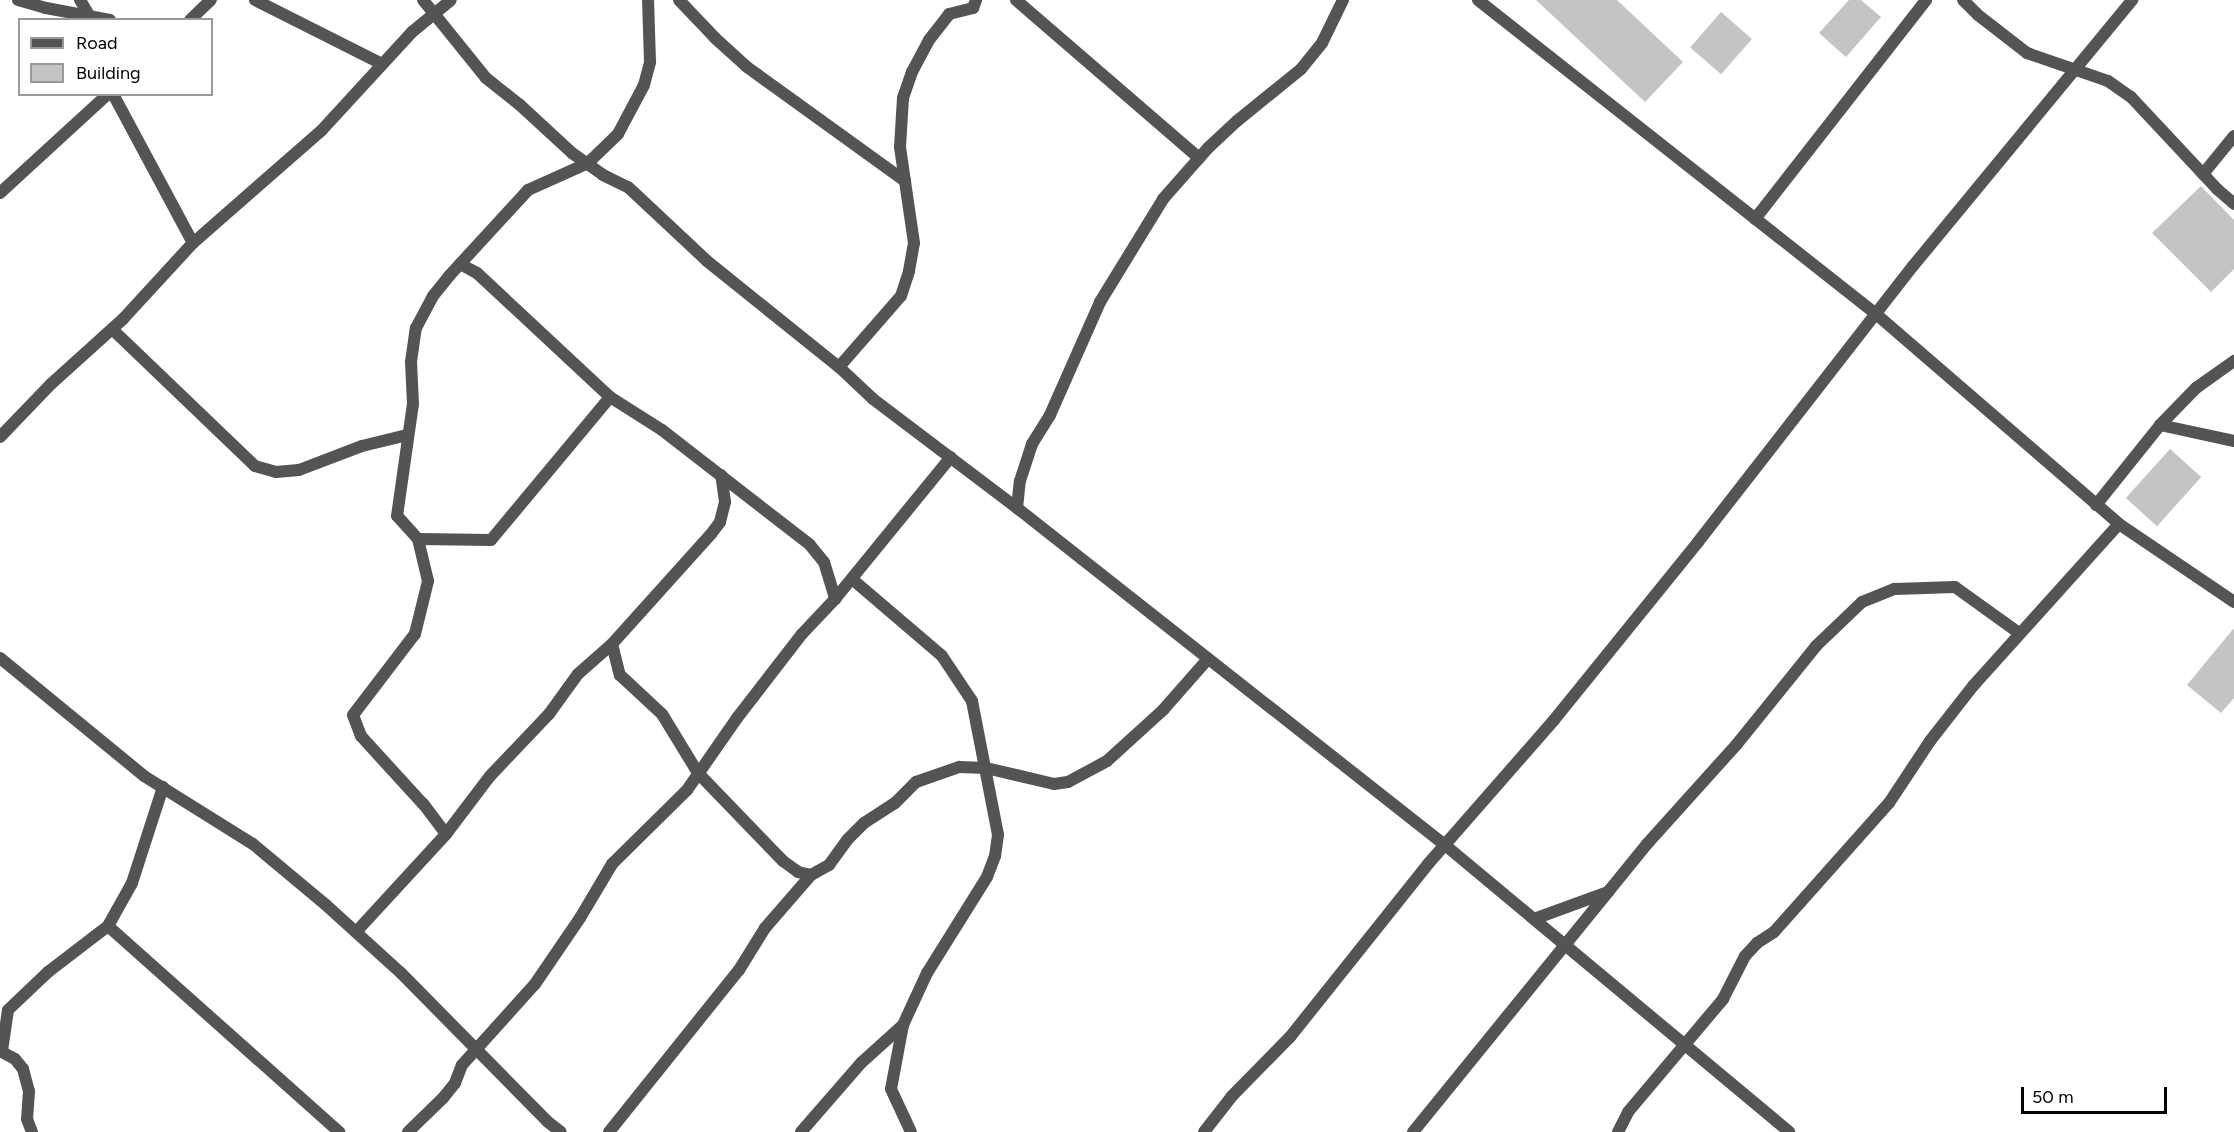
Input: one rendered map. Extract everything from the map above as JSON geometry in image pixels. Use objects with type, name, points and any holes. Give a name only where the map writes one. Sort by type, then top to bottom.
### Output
[{"type":"street","points":[[18,0],[90,17]]},
{"type":"street","points":[[80,0],[90,17]]},
{"type":"street","points":[[192,18],[212,0]]},
{"type":"street","points":[[255,0],[382,64]]},
{"type":"street","points":[[423,0],[486,78],[520,105],[572,153],[603,175],[628,187],[707,261],[839,367],[873,399],[1017,508],[1207,660],[1445,845],[1789,1132]]},
{"type":"street","points":[[0,437],[51,384],[112,329],[193,243],[321,131],[382,64],[434,13],[451,0]]},
{"type":"street","points":[[446,834],[423,804],[361,736],[353,715],[415,634],[428,581],[418,539],[397,516],[413,404],[411,362],[416,328],[433,296],[528,190],[588,163],[618,134],[644,85],[650,62],[648,0]]},
{"type":"street","points":[[680,0],[715,38],[747,67],[905,181]]},
{"type":"street","points":[[839,367],[901,296],[907,280],[914,243],[900,147],[903,98],[912,72],[929,40],[949,14],[973,8],[976,0]]},
{"type":"street","points":[[1016,0],[1199,158]]},
{"type":"street","points":[[1017,508],[1020,481],[1030,451],[1050,415],[1101,302],[1163,199],[1199,158],[1237,121],[1301,69],[1322,42],[1343,0]]},
{"type":"street","points":[[1478,0],[1876,314],[2119,524],[2234,602]]},
{"type":"street","points":[[1755,219],[1926,0]]},
{"type":"street","points":[[1964,0],[1978,15],[2027,53],[2108,81],[2131,97],[2234,204]]},
{"type":"street","points":[[1204,1132],[1232,1096],[1290,1037],[1445,845],[1554,720],[1876,314],[2132,0]]},
{"type":"street","points":[[0,193],[106,96]]},
{"type":"street","points":[[114,96],[193,243]]},
{"type":"street","points":[[2203,174],[2234,136]]},
{"type":"street","points":[[460,264],[477,273],[610,397],[642,415],[810,545],[824,562],[835,599]]},
{"type":"street","points":[[112,329],[255,466],[276,472],[299,470],[362,446],[408,435]]},
{"type":"street","points":[[2096,505],[2160,425],[2196,388],[2234,361]]},
{"type":"street","points":[[418,539],[490,540],[610,397]]},
{"type":"street","points":[[2160,425],[2234,441]]},
{"type":"street","points":[[408,1132],[443,1098],[455,1083],[462,1065],[535,984],[580,918],[612,864],[687,790],[802,634],[852,579],[951,458]]},
{"type":"street","points":[[356,932],[446,834],[490,776],[549,714],[578,674],[612,644],[720,522],[725,502],[721,475]]},
{"type":"street","points":[[1618,1132],[1628,1112],[1686,1046],[1723,999],[1745,956],[1757,943],[1774,932],[1889,802],[1930,741],[2019,633],[2119,524]]},
{"type":"street","points":[[852,579],[942,656],[972,701],[998,835],[995,856],[987,877],[927,973],[903,1025],[891,1089],[911,1132]]},
{"type":"street","points":[[1413,1132],[1647,844],[1737,744],[1816,646],[1862,602],[1895,589],[1955,587],[2019,633]]},
{"type":"street","points":[[612,644],[620,675],[662,714],[698,773],[783,861],[798,872],[811,875]]},
{"type":"street","points":[[0,658],[144,776],[253,844],[356,932],[477,1049],[548,1122],[561,1132]]},
{"type":"street","points":[[609,1132],[739,970],[765,928],[811,875],[829,866],[848,838],[864,823],[895,803],[916,782],[959,767],[986,768],[1054,784],[1068,782],[1107,761],[1163,710],[1207,660]]},
{"type":"street","points":[[32,1132],[27,1119],[28,1091],[22,1069],[15,1059],[1,1051],[8,1010],[48,972],[108,926],[132,883],[163,787]]},
{"type":"street","points":[[1534,919],[1609,892]]},
{"type":"street","points":[[108,926],[339,1132]]},
{"type":"street","points":[[801,1132],[861,1064],[903,1025]]},
{"type":"street","points":[[1628,1112],[1630,1132]]},
{"type":"building","points":[[1536,0],[1617,0],[1683,62],[1645,102]]},
{"type":"building","points":[[1849,0],[1861,0],[1881,17],[1846,57],[1819,33]]},
{"type":"building","points":[[1721,12],[1752,39],[1721,74],[1690,47]]},
{"type":"building","points":[[2201,186],[2234,220],[2234,269],[2211,292],[2152,233]]},
{"type":"building","points":[[2170,449],[2201,477],[2157,526],[2126,498]]},
{"type":"building","points":[[2234,628],[2234,698],[2221,713],[2187,685]]}]
